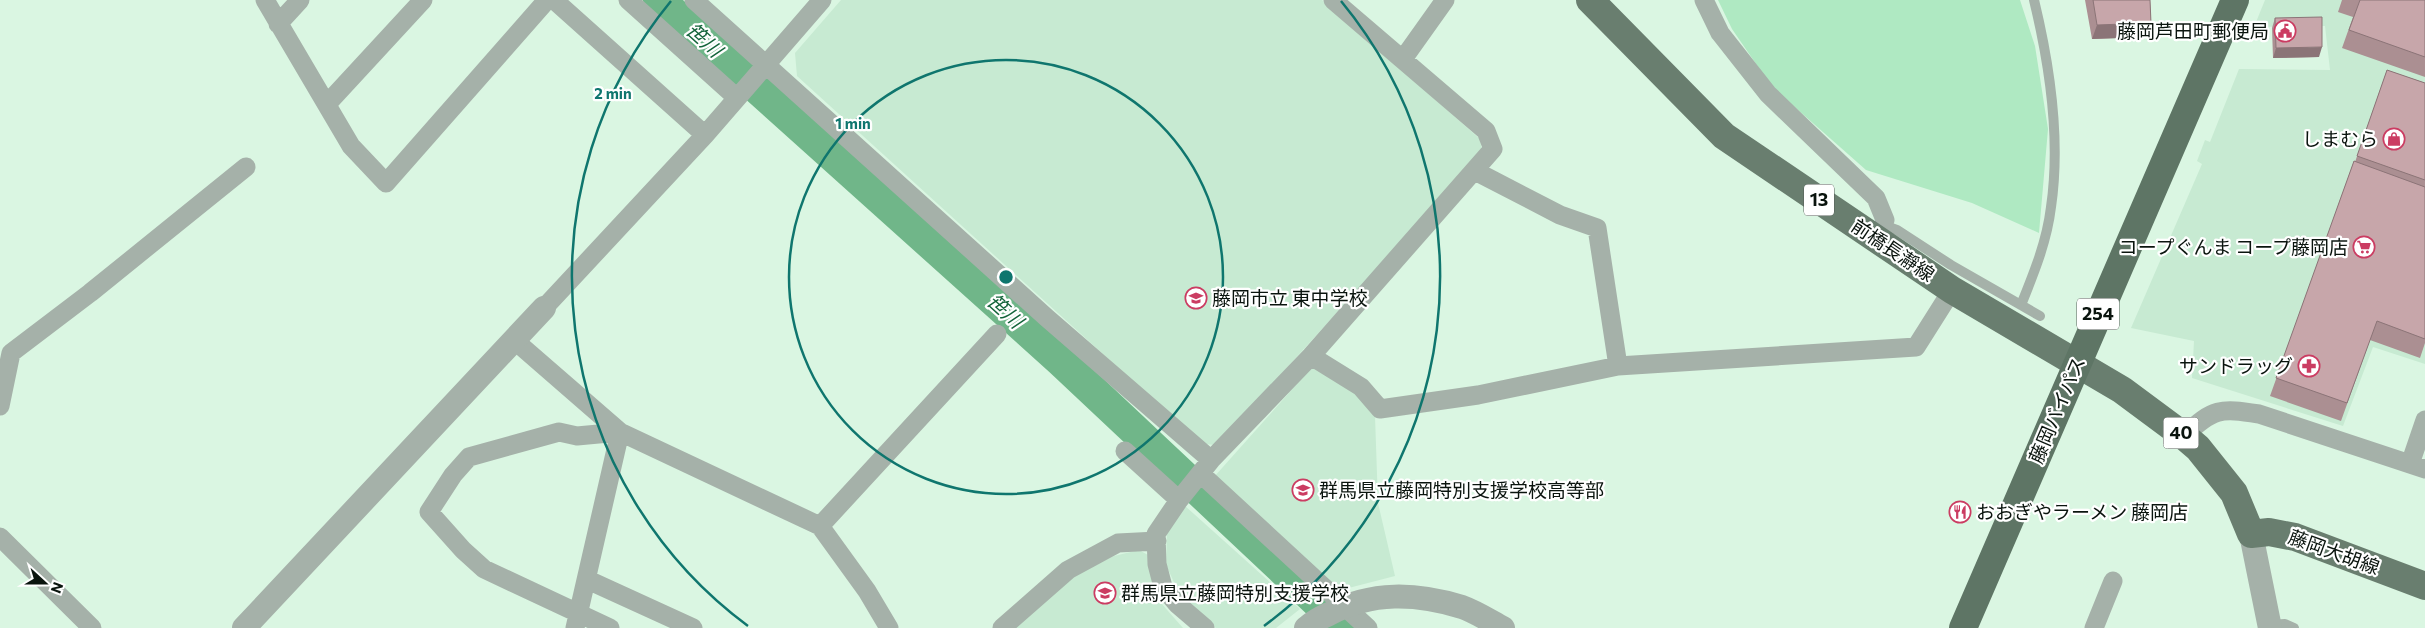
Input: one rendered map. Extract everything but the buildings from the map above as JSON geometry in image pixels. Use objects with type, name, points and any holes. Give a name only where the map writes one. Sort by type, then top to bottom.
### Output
[{"type":"highway","name":"藤岡バイパス","points":[[1963,628],[2235,0]]},
{"type":"main road","name":"前橋長瀞線","points":[[1590,0],[1724,136],[1880,232],[1952,290],[2077,362]]},
{"type":"main road","name":"40","points":[[2077,362],[2122,390],[2198,448],[2234,493],[2251,534]]},
{"type":"main road","name":"藤岡大胡線","points":[[2251,534],[2269,532],[2294,537],[2425,586]]},
{"type":"street","points":[[265,0],[351,146],[386,183],[547,0]]},
{"type":"street","points":[[278,24],[300,0]]},
{"type":"street","points":[[327,104],[423,0]]},
{"type":"street","points":[[554,0],[705,134]]},
{"type":"street","points":[[628,0],[739,96]]},
{"type":"street","points":[[694,0],[761,70],[1040,312],[1206,467],[1330,614],[1368,628]]},
{"type":"street","points":[[244,628],[705,134],[822,0]]},
{"type":"street","points":[[1205,628],[1177,604],[1163,587],[1157,564],[1156,534],[1179,500],[1206,467],[1311,356],[1493,149],[1486,131],[1333,0]]},
{"type":"street","points":[[1404,59],[1445,0]]},
{"type":"street","points":[[1704,0],[1720,33],[1768,94],[1876,198],[1885,220],[1880,232]]},
{"type":"street","points":[[0,406],[11,353],[90,293],[246,168]]},
{"type":"street","points":[[1475,171],[1560,215],[1597,228],[1618,366]]},
{"type":"street","points":[[1311,356],[1361,387],[1380,409],[1478,395],[1618,366],[1916,347],[1952,290]]},
{"type":"street","points":[[820,526],[997,334]]},
{"type":"street","points":[[514,340],[620,432],[820,526],[867,591],[889,628]]},
{"type":"street","points":[[2184,436],[2202,419],[2216,411],[2239,411],[2259,414],[2417,466],[2425,420]]},
{"type":"street","points":[[610,628],[577,621],[484,569],[463,550],[429,512],[452,476],[469,457],[559,432],[577,436],[620,432]]},
{"type":"street","points":[[577,621],[588,580],[620,432]]},
{"type":"street","points":[[1126,451],[1179,500]]},
{"type":"street","points":[[2251,534],[2270,626]]},
{"type":"street","points":[[0,537],[92,628]]},
{"type":"street","points":[[1002,628],[1068,570],[1118,544],[1157,542]]},
{"type":"street","points":[[588,580],[693,628]]},
{"type":"street","points":[[2094,628],[2113,581]]},
{"type":"street","points":[[1330,614],[1373,598],[1415,596],[1464,608],[1503,628]]},
{"type":"lane","points":[[2021,305],[2037,265],[2051,207],[2054,148],[2051,102],[2042,33],[2034,0]]},
{"type":"lane","points":[[1880,232],[1898,230],[1951,265],[2040,316]]},
{"type":"lane","points":[[2270,626],[2286,624],[2294,628]]},
{"type":"shaded area","name":"藤岡市立 東中学校","points":[[841,0],[1322,0],[1480,139],[1482,152],[1217,445],[1202,444],[797,76],[795,53]]},
{"type":"shaded area","points":[[1718,0],[2020,0],[2035,46],[2048,129],[2039,233],[1972,203],[1866,170],[1772,87],[1732,29]]},
{"type":"shaded area","points":[[2265,0],[2425,0],[2425,364],[2373,347],[2343,426],[2192,378],[2194,341],[2131,328],[2202,164],[2197,161],[2205,140],[2210,142],[2239,69],[2330,70],[2325,26],[2254,27]]},
{"type":"shaded area","name":"群馬県立藤岡特別支援学校高等部","points":[[1312,367],[1357,395],[1375,416],[1378,503],[1395,576],[1337,591],[1214,477]]},
{"type":"shaded area","points":[[1184,505],[1300,609],[1276,628],[1216,628],[1195,614],[1179,593],[1166,565],[1167,530]]},
{"type":"shaded area","name":"群馬県立藤岡特別支援学校","points":[[1139,550],[1148,555],[1154,583],[1161,603],[1183,628],[1014,628],[1071,577],[1114,556]]},
{"type":"waterway","name":"笹川","points":[[659,0],[1060,360],[1345,628]]},
{"type":"place","name":"藤岡芦田町郵便局","points":[[2285,31]]},
{"type":"place","name":"しまむら","points":[[2394,139]]},
{"type":"place","name":"コープぐんま コープ藤岡店","points":[[2364,247]]},
{"type":"place","name":"藤岡市立 東中学校","points":[[1196,298]]},
{"type":"place","name":"サンドラッグ","points":[[2309,366]]},
{"type":"place","name":"群馬県立藤岡特別支援学校高等部","points":[[1303,490]]},
{"type":"place","name":"おおぎやラーメン 藤岡店","points":[[1960,512]]},
{"type":"place","name":"群馬県立藤岡特別支援学校","points":[[1105,593]]}]
